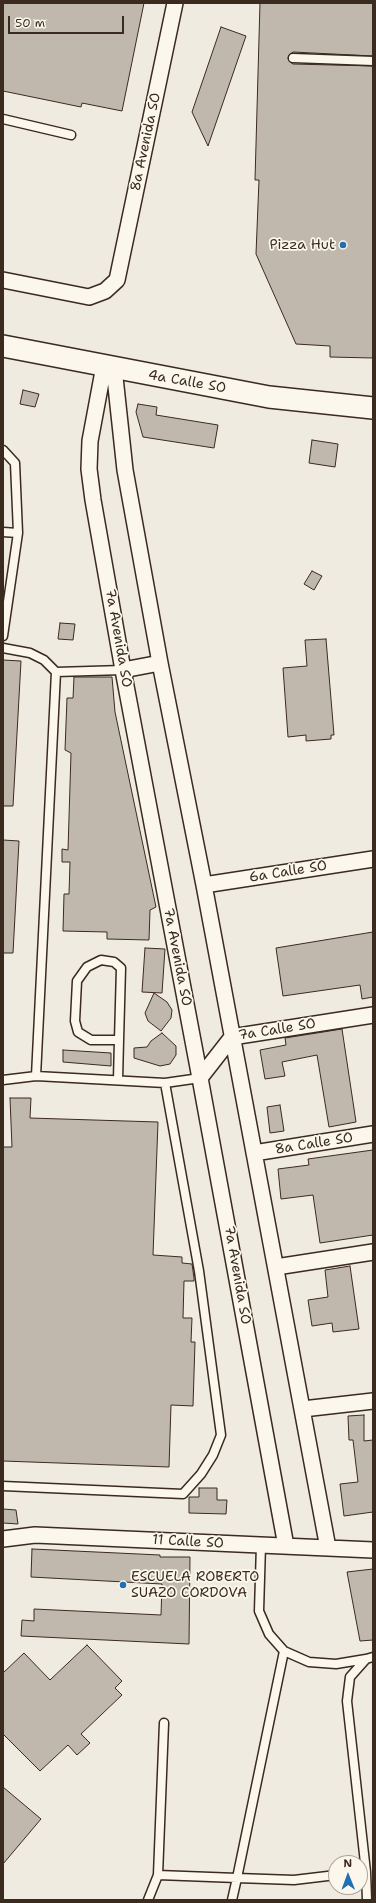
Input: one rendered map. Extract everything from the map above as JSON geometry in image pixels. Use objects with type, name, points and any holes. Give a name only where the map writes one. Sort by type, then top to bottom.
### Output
[{"type":"street","name":"8a Avenida SO","points":[[3,280],[89,297],[105,291],[117,280],[175,3]]},
{"type":"street","name":"4a Calle SO","points":[[3,346],[269,397],[373,408]]},
{"type":"street","points":[[109,367],[125,470],[160,663],[204,885],[328,1548]]},
{"type":"street","name":"7a Avenida SO","points":[[109,367],[90,441],[88,469],[123,670],[286,1546]]},
{"type":"street","points":[[123,670],[160,663]]},
{"type":"street","name":"6a Calle SO","points":[[204,885],[373,859]]},
{"type":"street","name":"7a Calle SO","points":[[200,1078],[232,1037],[373,1014]]},
{"type":"street","name":"8a Calle SO","points":[[254,1153],[373,1134]]},
{"type":"street","points":[[276,1267],[373,1252]]},
{"type":"street","points":[[303,1409],[373,1401]]},
{"type":"street","name":"11 Calle SO","points":[[3,1539],[34,1535],[373,1550]]},
{"type":"lane","points":[[293,58],[373,61]]},
{"type":"lane","points":[[3,120],[71,135]]},
{"type":"lane","points":[[3,450],[15,463],[18,534],[5,601],[3,636]]},
{"type":"lane","points":[[3,532],[18,534]]},
{"type":"lane","points":[[3,648],[30,653],[44,660],[56,672],[123,670]]},
{"type":"lane","points":[[36,1076],[56,672]]},
{"type":"lane","points":[[118,1080],[121,968],[114,962],[101,960],[87,968],[77,981],[75,1021],[78,1032],[91,1040],[119,1040]]},
{"type":"lane","points":[[3,1080],[36,1076],[165,1083],[200,1078]]},
{"type":"lane","points":[[3,1486],[183,1494],[201,1474],[213,1455],[220,1435],[218,1411],[199,1271],[165,1083]]},
{"type":"lane","points":[[261,1545],[259,1611],[269,1634],[284,1651],[309,1662],[336,1664],[369,1658]]},
{"type":"lane","points":[[232,1900],[284,1651]]},
{"type":"lane","points":[[361,1855],[347,1701],[350,1677],[369,1658]]},
{"type":"lane","points":[[148,1900],[158,1874],[164,1722]]},
{"type":"lane","points":[[158,1874],[294,1880],[328,1876]]},
{"type":"building","points":[[3,3],[144,3],[122,111],[82,103],[81,107],[3,91]]},
{"type":"building","points":[[260,3],[373,3],[373,56],[293,52],[288,58],[293,64],[373,66],[373,358],[330,357],[330,346],[296,344],[256,254],[259,180],[255,180]]},
{"type":"building","points":[[221,27],[246,36],[208,146],[192,112]]},
{"type":"building","points":[[23,390],[39,394],[35,407],[20,404]]},
{"type":"building","points":[[138,404],[157,407],[156,415],[218,425],[214,448],[143,437],[136,412]]},
{"type":"building","points":[[312,440],[338,444],[335,467],[309,463]]},
{"type":"building","points":[[312,571],[322,576],[314,590],[304,584]]},
{"type":"building","points":[[60,623],[75,624],[73,640],[58,639]]},
{"type":"building","points":[[326,639],[334,735],[331,735],[331,739],[306,741],[306,735],[288,737],[283,668],[307,666],[305,640]]},
{"type":"building","points":[[3,660],[21,661],[13,806],[3,806]]},
{"type":"building","points":[[74,677],[112,677],[115,712],[156,907],[150,910],[149,940],[107,939],[107,932],[63,931],[64,894],[69,894],[70,862],[62,862],[62,849],[68,850],[71,753],[65,750],[67,698],[73,698]]},
{"type":"building","points":[[3,840],[19,841],[13,953],[3,953]]},
{"type":"building","points":[[373,932],[373,997],[362,999],[360,985],[283,996],[276,948]]},
{"type":"building","points":[[145,948],[165,949],[162,993],[142,992]]},
{"type":"building","points":[[154,993],[167,1002],[172,1010],[171,1018],[161,1031],[148,1021],[145,1013]]},
{"type":"building","points":[[342,1029],[356,1122],[329,1127],[317,1055],[282,1062],[285,1076],[265,1079],[260,1050],[286,1045],[285,1038]]},
{"type":"building","points":[[162,1033],[176,1046],[176,1055],[170,1064],[160,1066],[134,1058],[134,1048],[147,1047],[151,1041]]},
{"type":"building","points":[[63,1050],[111,1053],[111,1066],[63,1062]]},
{"type":"building","points":[[10,1098],[31,1098],[30,1118],[158,1122],[153,1255],[182,1257],[182,1263],[192,1264],[194,1278],[194,1281],[184,1281],[183,1318],[192,1318],[191,1342],[195,1342],[193,1406],[171,1405],[169,1467],[3,1461],[3,1147],[12,1147]]},
{"type":"building","points":[[280,1105],[284,1131],[270,1133],[267,1107]]},
{"type":"building","points":[[373,1150],[373,1235],[320,1243],[313,1195],[281,1199],[278,1169],[309,1165],[308,1159]]},
{"type":"building","points":[[350,1266],[359,1329],[333,1332],[332,1323],[312,1326],[308,1300],[328,1297],[325,1270]]},
{"type":"building","points":[[364,1415],[364,1441],[373,1440],[373,1512],[344,1516],[340,1484],[358,1482],[353,1440],[349,1440],[348,1416]]},
{"type":"building","points":[[199,1488],[217,1488],[217,1500],[227,1500],[226,1514],[189,1513],[189,1497],[199,1497]]},
{"type":"building","points":[[3,1509],[16,1510],[18,1524],[3,1523]]},
{"type":"building","points":[[32,1549],[160,1555],[160,1557],[190,1557],[189,1644],[21,1636],[22,1620],[34,1621],[34,1609],[161,1615],[162,1584],[31,1577]]},
{"type":"building","points":[[373,1569],[373,1640],[360,1641],[347,1572]]},
{"type":"building","points":[[87,1645],[122,1681],[115,1688],[122,1695],[81,1734],[90,1743],[77,1755],[68,1745],[40,1771],[3,1734],[3,1673],[24,1653],[50,1680]]},
{"type":"building","points":[[3,1787],[41,1819],[3,1864]]},
{"type":"place","name":"Pizza Hut","points":[[343,245]]},
{"type":"place","name":"ESCUELA ROBERTO SUAZO CORDOVA","points":[[123,1585]]}]
